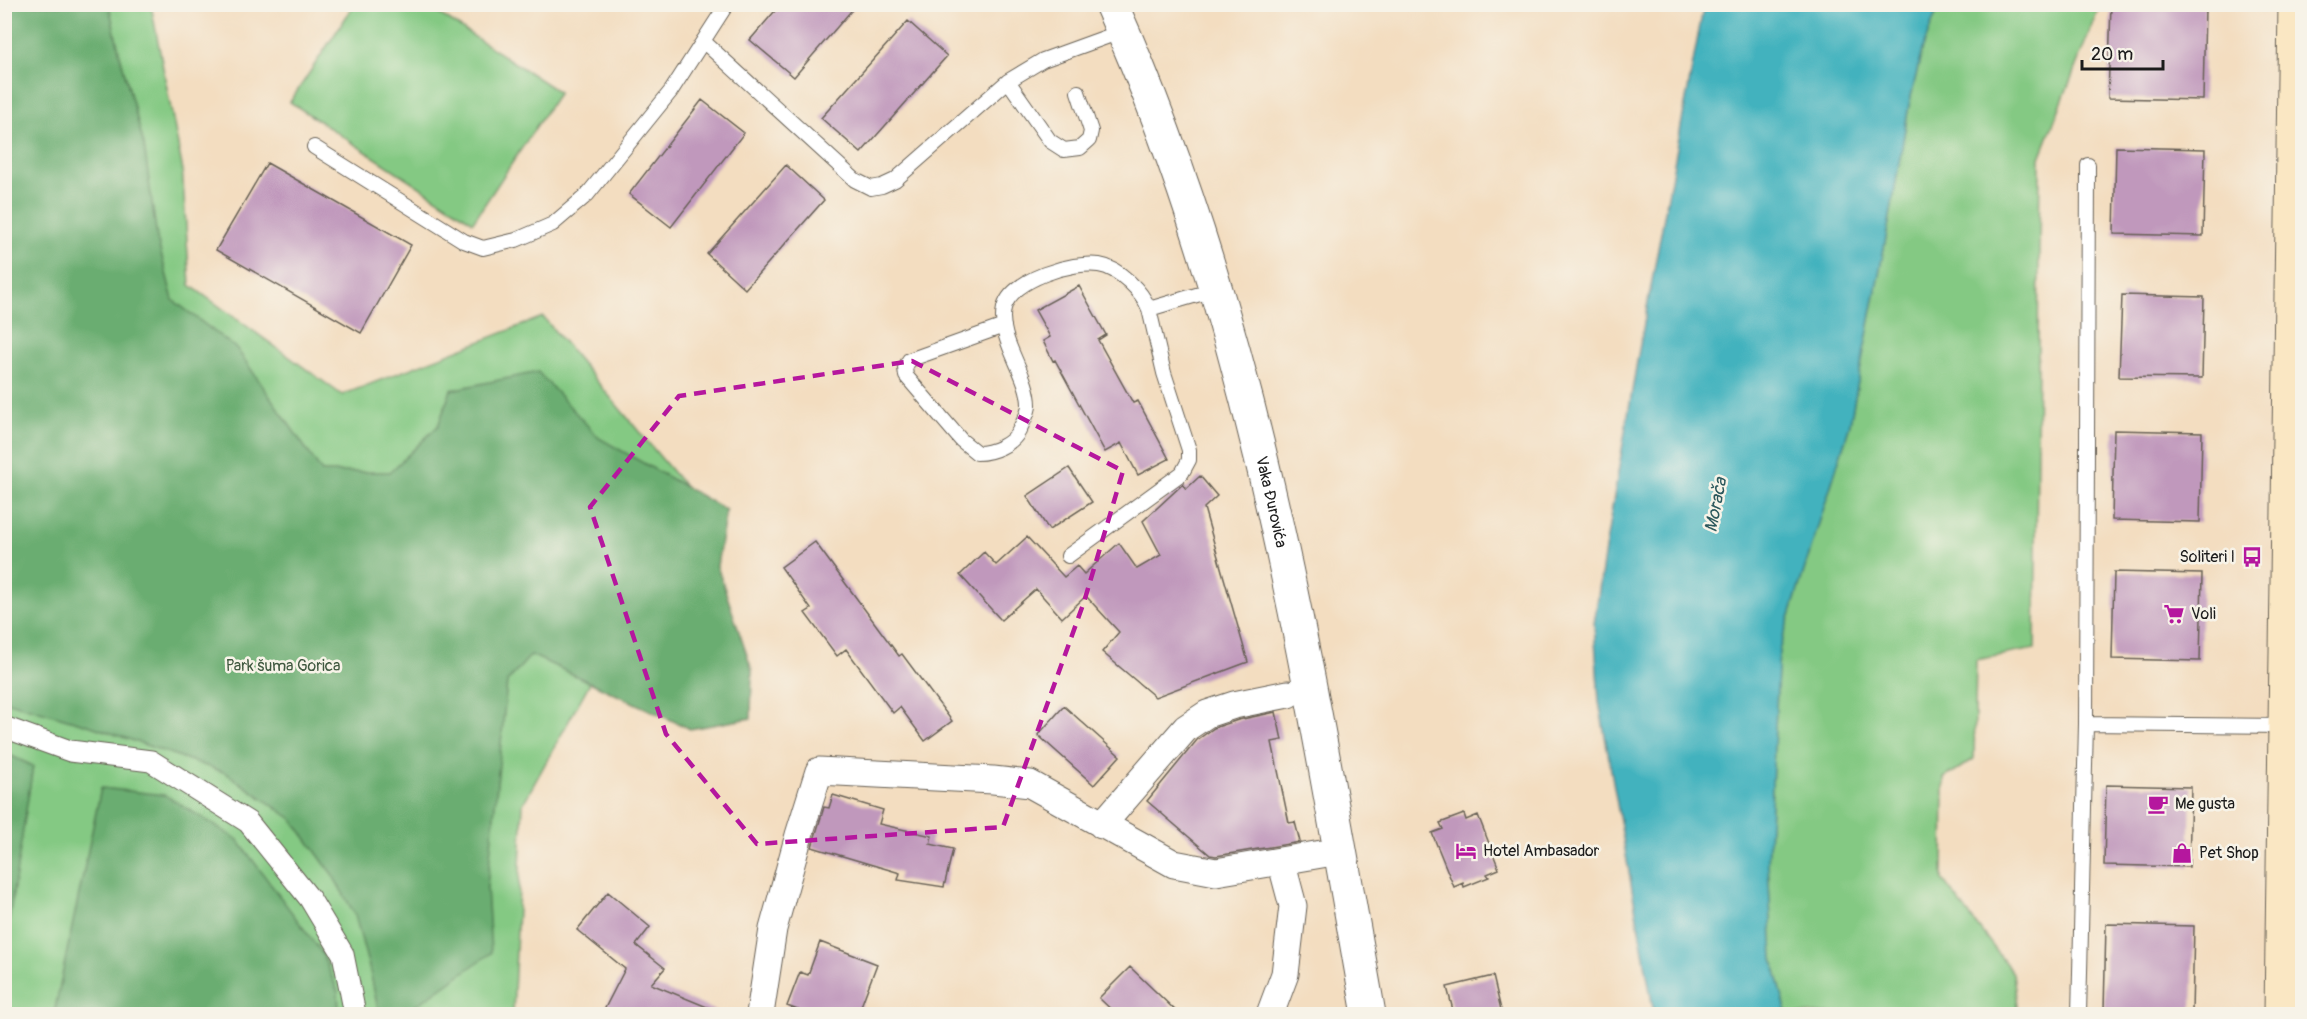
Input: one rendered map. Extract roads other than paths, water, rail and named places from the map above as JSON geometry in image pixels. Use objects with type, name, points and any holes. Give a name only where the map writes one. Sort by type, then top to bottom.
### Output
[{"type":"main road","points":[[2281,1014],[2294,726],[2295,4]]},
{"type":"street","name":"Vaka Đurovića","points":[[1117,18],[1199,233],[1217,290],[1266,473],[1304,657],[1369,1014]]},
{"type":"street","points":[[1102,825],[1186,728],[1207,714],[1234,705],[1288,694]]},
{"type":"street","points":[[4,727],[70,751],[151,761],[248,822],[310,899],[343,954],[355,1014]]},
{"type":"street","points":[[760,1014],[773,929],[819,771],[1030,784],[1174,864],[1216,872],[1339,851]]},
{"type":"street","points":[[1270,1014],[1285,974],[1293,906],[1281,861]]},
{"type":"lane","points":[[314,147],[464,241],[483,248],[516,240],[553,224],[587,195],[671,91],[727,4]]},
{"type":"lane","points":[[703,41],[823,153],[855,180],[871,188],[895,180],[1008,81],[1117,18]]},
{"type":"lane","points":[[1008,81],[1050,141],[1064,150],[1080,148],[1089,140],[1091,131],[1078,92]]},
{"type":"lane","points":[[2079,1014],[2086,724],[2088,165]]},
{"type":"lane","points":[[1004,326],[909,360],[905,368],[906,376],[961,440],[977,453],[988,453],[1014,439],[1029,406],[1025,387],[1004,326],[1004,308],[1013,294],[1025,283],[1060,269],[1099,265],[1115,270],[1139,292],[1149,309],[1164,373],[1189,450],[1189,460],[1182,473],[1068,556]]},
{"type":"lane","points":[[1149,309],[1217,290]]},
{"type":"lane","points":[[2086,724],[2294,726]]},
{"type":"water","name":"Morača","points":[[1704,4],[1939,5],[1922,50],[1909,105],[1849,428],[1779,650],[1768,864],[1773,959],[1787,1014],[1654,1014],[1599,702],[1594,624],[1605,549],[1639,350]]},
{"type":"place","name":"Soliteri I","points":[[2252,557]]},
{"type":"place","name":"Voli","points":[[2174,614]]},
{"type":"place","name":"Me gusta","points":[[2158,804]]},
{"type":"place","name":"Hotel Ambasador","points":[[1466,851]]},
{"type":"place","name":"Pet Shop","points":[[2182,853]]},
{"type":"park label","name":"Park šuma Gorica","points":[[283,666]]}]
